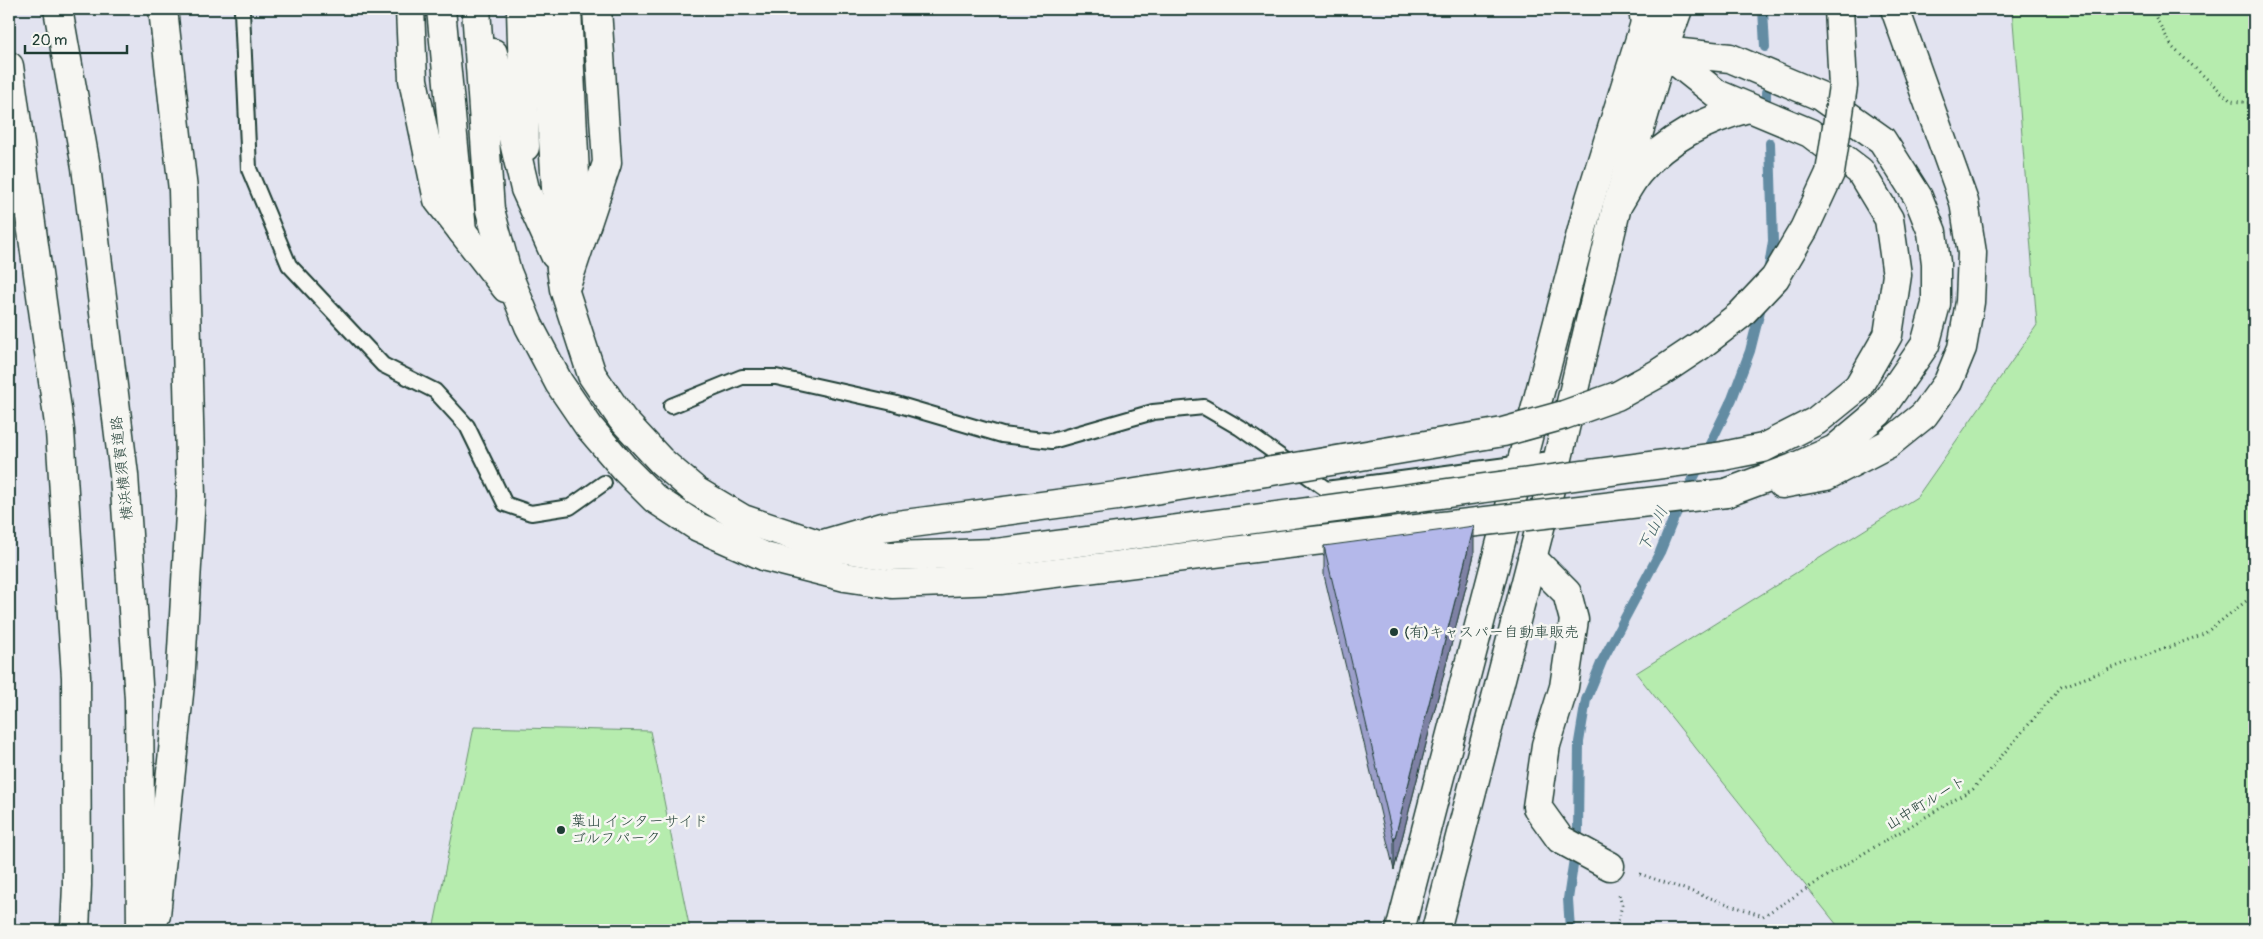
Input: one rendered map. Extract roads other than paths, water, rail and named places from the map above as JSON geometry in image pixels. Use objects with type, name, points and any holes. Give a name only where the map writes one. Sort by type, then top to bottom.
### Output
[{"type":"main road","name":"横浜横須賀道路","points":[[58,9],[86,167],[124,475],[139,698],[141,930]]},
{"type":"main road","points":[[154,930],[180,684],[191,497],[183,190],[164,9]]},
{"type":"main road","points":[[410,9],[414,80],[438,200],[522,309]]},
{"type":"main road","points":[[441,9],[462,231]]},
{"type":"main road","points":[[476,9],[490,210],[507,272],[529,326],[559,382],[589,427],[624,468],[655,498],[698,527],[766,557],[845,577],[902,583],[1000,580],[1296,542],[1726,493],[1826,476],[1888,444],[1924,415],[1948,382],[1962,348],[1970,302],[1972,253],[1964,202],[1896,9]]},
{"type":"main road","points":[[492,9],[494,59],[524,189],[563,279],[592,375],[622,419],[661,461],[696,490],[743,518],[821,545],[890,556],[996,553],[1723,456],[1762,448],[1816,421],[1858,387],[1888,334],[1898,274],[1889,219],[1860,171],[1810,133],[1717,94],[1663,51],[1646,13]]},
{"type":"main road","points":[[521,9],[526,113],[524,189]]},
{"type":"main road","points":[[544,9],[563,279]]},
{"type":"main road","points":[[559,233],[575,175],[567,9]]},
{"type":"main road","points":[[563,279],[607,163],[597,9]]},
{"type":"main road","points":[[1436,930],[1558,458],[1617,206],[1663,51],[1678,9]]},
{"type":"main road","points":[[821,545],[882,527],[1117,496],[1503,432],[1617,396],[1660,373],[1740,315],[1775,278],[1804,229],[1830,173],[1843,86],[1839,9]]},
{"type":"main road","points":[[1400,930],[1590,198],[1646,13]]},
{"type":"main road","points":[[1663,51],[1730,58],[1820,96],[1882,140],[1918,197],[1932,232],[1936,263],[1936,304],[1925,345],[1878,413],[1835,449],[1794,468],[1726,493]]},
{"type":"main road","points":[[9,67],[60,430],[76,677],[78,885],[75,930]]},
{"type":"main road","points":[[1617,206],[1637,174],[1664,146],[1691,128],[1748,108]]},
{"type":"main road","points":[[1532,558],[1567,593],[1574,620],[1564,686],[1546,745],[1537,807],[1560,838],[1606,864]]},
{"type":"lane","points":[[242,11],[249,169],[289,265],[383,365],[435,390],[467,426],[505,504],[531,513],[570,507],[604,483]]},
{"type":"lane","points":[[671,406],[742,377],[776,377],[893,403],[1002,435],[1052,441],[1153,412],[1204,407],[1240,428],[1326,489],[1558,458]]},
{"type":"waterway","name":"下山川","points":[[1763,9],[1765,47]]},
{"type":"waterway","name":"下山川","points":[[1766,92],[1766,99]]},
{"type":"waterway","name":"下山川","points":[[1768,273],[1773,241],[1770,143]]},
{"type":"waterway","name":"下山川","points":[[1570,930],[1568,899],[1578,832],[1579,742],[1586,700],[1602,661],[1660,552],[1673,520],[1732,399],[1750,351],[1763,299]]},
{"type":"place","name":"(有)キャスパー自動車販売","points":[[1394,632]]},
{"type":"place","name":"葉山 インターサイド ゴルフパーク","points":[[561,830]]}]
